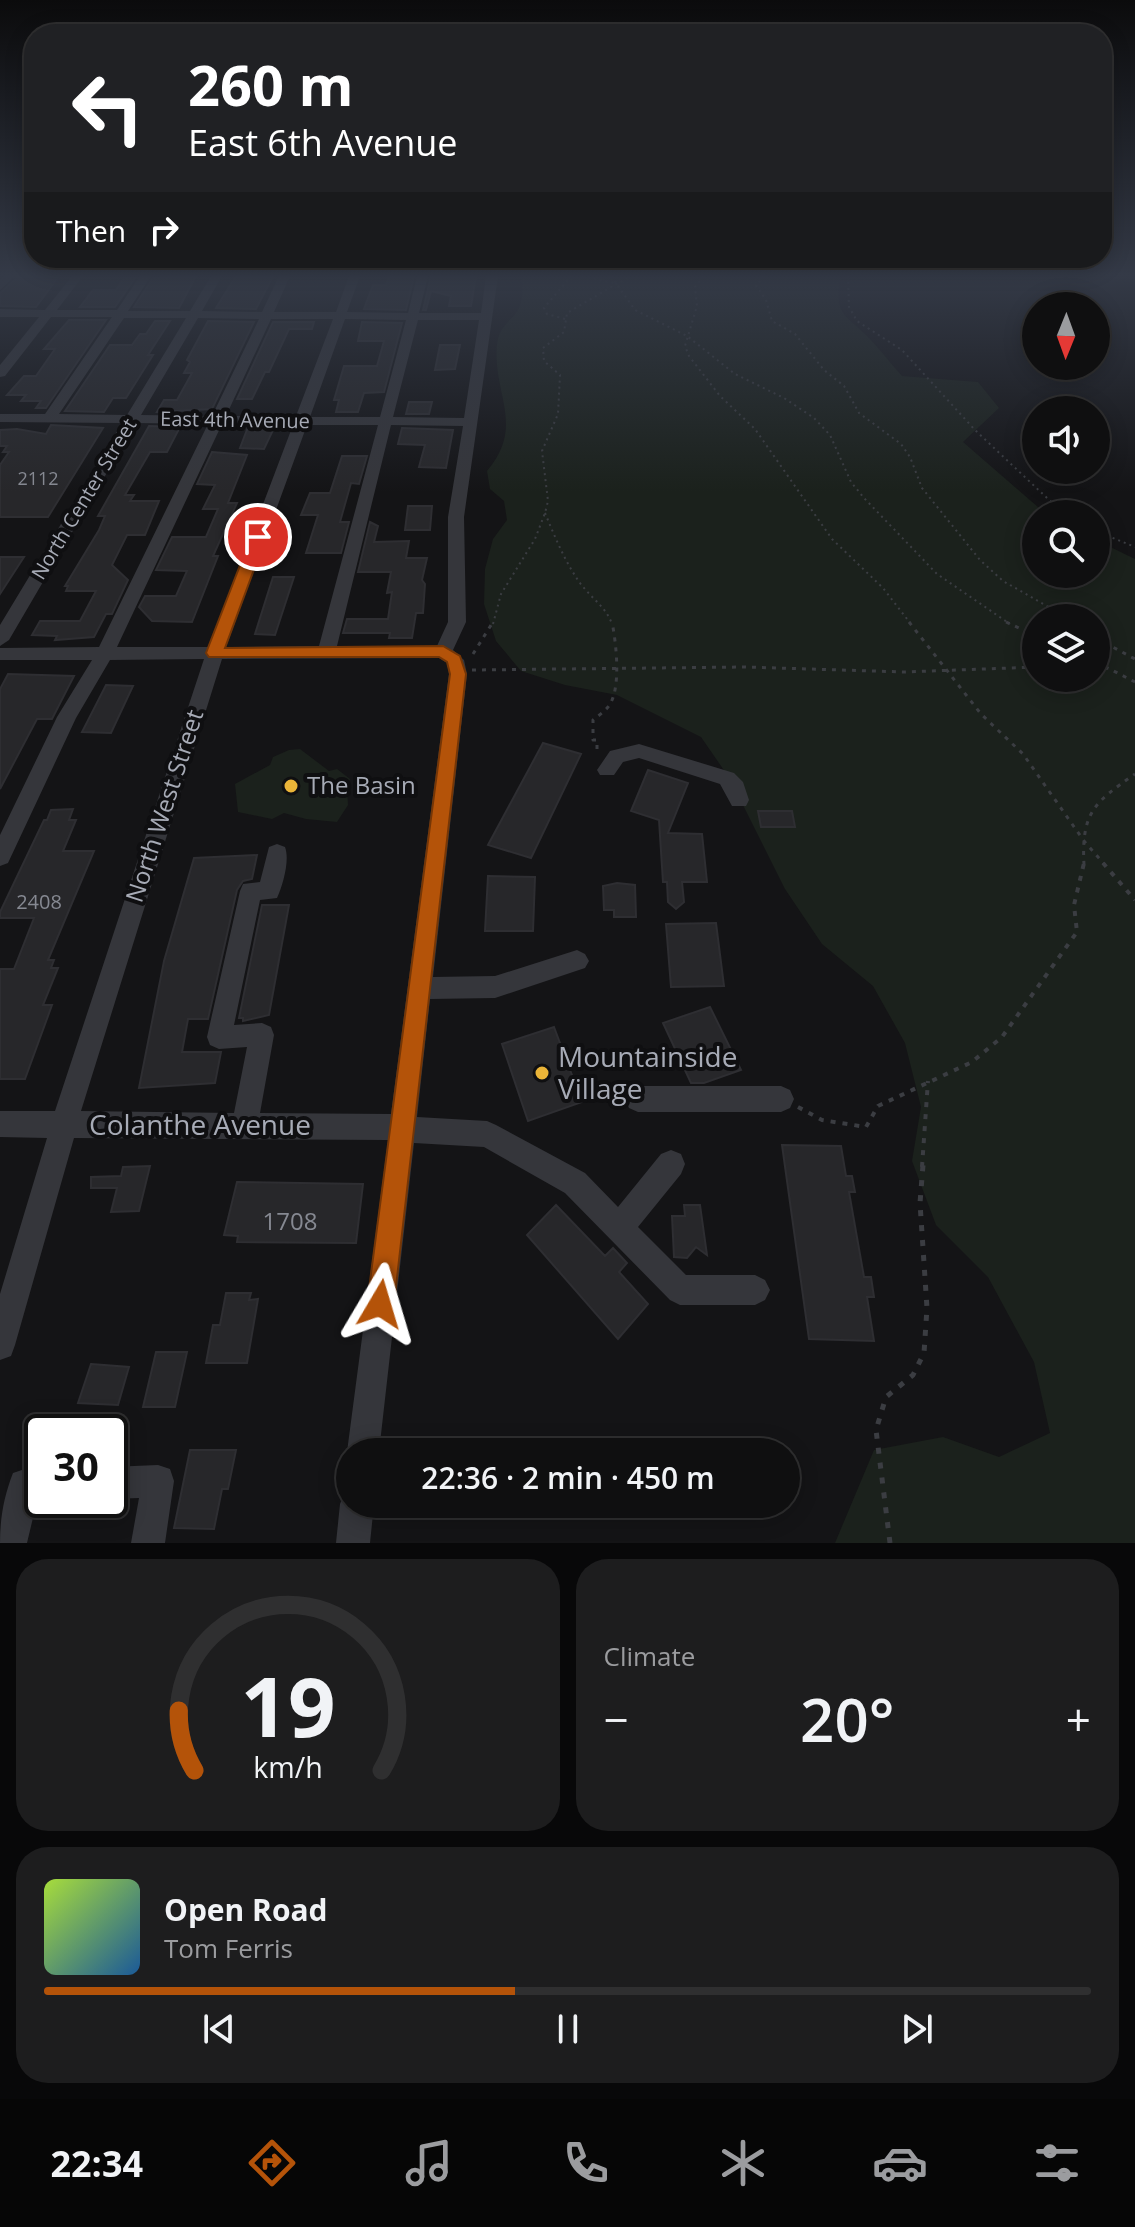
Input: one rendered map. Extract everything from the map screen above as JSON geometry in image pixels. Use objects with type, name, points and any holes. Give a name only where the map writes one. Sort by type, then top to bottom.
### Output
[{"type":"street","points":[[0,373],[20,348]]},
{"type":"street","points":[[49,419],[97,348]]},
{"type":"street","name":"North Center Street","points":[[0,640],[174,348]]},
{"type":"street","points":[[0,857],[67,717],[104,653],[251,348]]},
{"type":"street","name":"North West Street","points":[[0,1345],[64,1125],[214,653],[328,348]]},
{"type":"street","points":[[326,653],[404,348]]},
{"type":"street","points":[[443,652],[457,622],[456,517],[482,348]]},
{"type":"street","name":"East 4th Avenue","points":[[0,418],[469,422]]},
{"type":"street","points":[[0,654],[443,652],[455,660],[458,674],[365,1438]]},
{"type":"street","points":[[607,770],[617,756],[639,751],[727,778],[736,788],[739,800]]},
{"type":"street","points":[[245,1125],[262,1035],[219,1037],[251,891],[269,891],[277,853]]},
{"type":"street","points":[[418,988],[495,987],[577,961]]},
{"type":"street","points":[[638,1099],[781,1099]]},
{"type":"street","name":"Colanthe Avenue","points":[[0,1124],[401,1127],[433,1133],[487,1134],[575,1183],[680,1290],[755,1290]]},
{"type":"street","points":[[619,1228],[671,1164]]},
{"type":"street","points":[[128,1482],[158,1481],[148,1543]]},
{"type":"street","points":[[10,1543],[24,1489]]},
{"type":"street","points":[[353,1543],[356,1518]]},
{"type":"path","points":[[473,654],[492,627],[501,594],[535,539],[548,501],[542,451],[558,414],[560,375],[541,356],[543,348]]},
{"type":"path","points":[[686,348],[692,361],[720,396],[755,429],[758,438],[798,488],[832,539],[883,588],[981,714],[1023,754],[1084,841],[1135,900]]},
{"type":"path","points":[[702,348],[735,374],[784,398],[814,418],[830,435],[851,482],[937,574],[1006,622],[1022,629]]},
{"type":"path","points":[[806,348],[824,370],[844,386],[859,413],[901,444],[910,457],[922,488],[980,560],[1003,581],[1043,604]]},
{"type":"path","points":[[899,348],[975,430],[1049,500]]},
{"type":"path","points":[[545,513],[559,548],[589,596],[606,610],[612,622],[618,669],[613,679],[610,705],[593,720],[593,740],[597,740],[597,749]]},
{"type":"path","points":[[1110,537],[1135,547]]},
{"type":"path","points":[[1110,646],[1135,659]]},
{"type":"path","points":[[470,670],[745,667],[904,672],[1022,667]]},
{"type":"path","points":[[1110,669],[1135,682]]},
{"type":"path","points":[[781,1099],[822,1120],[866,1127],[878,1106],[972,1062],[1002,1037],[1077,932],[1074,905],[1084,866],[1084,841],[1091,812],[1098,800],[1135,774]]},
{"type":"path","points":[[890,1543],[876,1430],[886,1397],[913,1375],[924,1353],[927,1308],[920,1203],[928,1081]]},
{"type":"shaded area","points":[[497,348],[878,348],[902,376],[978,382],[999,408],[963,442],[1030,500],[1022,500],[1022,588],[1110,588],[1110,547],[1135,559],[1135,1543],[835,1543],[874,1450],[943,1437],[999,1457],[1050,1433],[1034,1362],[988,1277],[936,1225],[912,1161],[921,1107],[905,1043],[873,986],[822,944],[785,889],[730,779],[701,737],[617,695],[565,685],[521,671],[496,641],[484,604],[485,569],[493,539],[507,520],[504,501],[490,489],[487,471],[498,454],[506,424]]},
{"type":"shaded area","name":"The Basin","points":[[300,749],[329,771],[337,769],[350,779],[348,805],[337,822],[284,813],[272,819],[238,812],[235,784],[270,765],[273,757]]},
{"type":"building","points":[[87,348],[46,408],[36,408],[41,401],[21,401],[26,395],[7,395],[24,376],[36,376],[55,349],[44,349]]},
{"type":"building","points":[[108,348],[153,348],[148,355],[153,355],[126,398],[113,398],[104,412],[65,411]]},
{"type":"building","points":[[193,348],[241,348],[212,409],[157,412],[164,400],[177,400],[192,373],[184,373],[190,362],[187,360]]},
{"type":"building","points":[[261,348],[280,348],[252,399],[237,399]]},
{"type":"building","points":[[382,348],[395,348],[384,392],[364,393],[358,412],[336,412],[339,400],[334,400],[344,366],[377,366]]},
{"type":"building","points":[[439,348],[459,348],[455,369],[435,370]]},
{"type":"building","points":[[409,402],[432,402],[429,414],[406,414]]},
{"type":"building","points":[[51,425],[103,428],[48,517],[0,517],[0,465],[9,452],[3,452],[7,446],[0,446],[0,430],[17,429],[46,434]]},
{"type":"building","points":[[149,426],[180,427],[167,452],[150,452],[125,495],[134,495],[130,501],[159,501],[145,535],[127,535],[112,565],[128,580],[112,614],[106,614],[94,637],[55,640],[57,636],[32,635],[40,621],[80,621],[96,591],[66,591],[68,586],[65,586],[99,530],[105,516],[98,516]]},
{"type":"building","points":[[248,427],[274,428],[264,449],[240,448]]},
{"type":"building","points":[[402,428],[453,430],[446,468],[419,467],[425,445],[398,444]]},
{"type":"building","points":[[212,452],[247,455],[228,503],[237,503],[213,556],[218,556],[192,622],[152,621],[139,607],[145,596],[176,596],[187,571],[156,570],[172,537],[206,537],[218,509],[203,509],[215,485],[197,484]]},
{"type":"building","points":[[342,456],[367,456],[359,484],[351,483],[340,522],[349,522],[341,553],[306,553],[318,515],[301,515],[310,493],[330,493]]},
{"type":"building","points":[[408,506],[432,506],[430,530],[405,530]]},
{"type":"building","points":[[370,522],[378,526],[374,542],[409,541],[406,558],[427,558],[422,580],[425,584],[423,613],[416,613],[412,638],[389,638],[390,633],[343,633],[347,619],[388,619],[392,592],[387,593],[391,572],[358,572]]},
{"type":"building","points":[[0,557],[24,557],[0,594]]},
{"type":"building","points":[[273,577],[294,577],[275,635],[255,634]]},
{"type":"building","points":[[8,674],[74,676],[52,719],[37,719],[0,789],[0,689]]},
{"type":"building","points":[[106,685],[133,686],[111,733],[82,732]]},
{"type":"building","points":[[543,743],[581,754],[531,858],[488,845]]},
{"type":"building","points":[[648,770],[688,783],[668,833],[702,834],[707,882],[682,882],[684,902],[676,909],[668,902],[667,882],[663,882],[659,820],[631,811]]},
{"type":"building","points":[[73,809],[69,820],[76,820],[63,851],[94,851],[48,960],[54,960],[51,968],[58,968],[43,1005],[52,1005],[25,1079],[0,1079],[0,969],[14,969],[34,918],[0,918],[0,912],[51,810]]},
{"type":"building","points":[[758,811],[792,811],[795,827],[761,827]]},
{"type":"building","points":[[257,855],[252,879],[243,881],[237,890],[208,1019],[188,1019],[182,1052],[221,1052],[215,1083],[139,1088],[164,961],[194,858]]},
{"type":"building","points":[[488,876],[535,877],[533,931],[485,931]]},
{"type":"building","points":[[617,883],[635,885],[636,917],[614,917],[614,910],[604,910],[603,886]]},
{"type":"building","points":[[262,905],[289,905],[269,1015],[243,1021],[239,1018]]},
{"type":"building","name":"Mountainside Village","points":[[716,923],[724,986],[671,987],[666,924]]},
{"type":"building","name":"Mountainside Village","points":[[710,1007],[741,1070],[704,1083],[691,1083],[663,1023]]},
{"type":"building","name":"Mountainside Village","points":[[554,1027],[582,1102],[528,1121],[502,1044]]},
{"type":"building","points":[[782,1145],[841,1146],[846,1176],[852,1176],[855,1192],[849,1192],[864,1277],[871,1277],[874,1297],[867,1297],[874,1341],[809,1339]]},
{"type":"building","points":[[150,1166],[139,1211],[111,1212],[117,1188],[91,1188],[91,1177],[121,1176],[123,1167]]},
{"type":"building","points":[[237,1182],[363,1184],[356,1243],[237,1242],[238,1236],[224,1235]]},
{"type":"building","points":[[556,1205],[605,1256],[613,1248],[627,1263],[619,1272],[648,1304],[618,1339],[527,1235]]},
{"type":"building","points":[[684,1205],[700,1205],[707,1255],[696,1247],[687,1258],[674,1257],[672,1216],[685,1216]]},
{"type":"building","points":[[226,1293],[251,1293],[249,1300],[258,1299],[247,1363],[206,1363],[213,1325],[220,1325]]},
{"type":"building","points":[[156,1352],[187,1352],[175,1407],[143,1407]]},
{"type":"building","points":[[91,1364],[129,1367],[118,1405],[78,1403]]},
{"type":"building","points":[[190,1450],[236,1450],[228,1489],[222,1489],[214,1529],[174,1528]]},
{"type":"place","name":"The Basin","points":[[291,786]]},
{"type":"place","name":"Mountainside Village","points":[[542,1073]]},
{"type":"route","points":[[258,537],[214,653],[443,652],[455,660],[458,674],[380,1304]]}]
